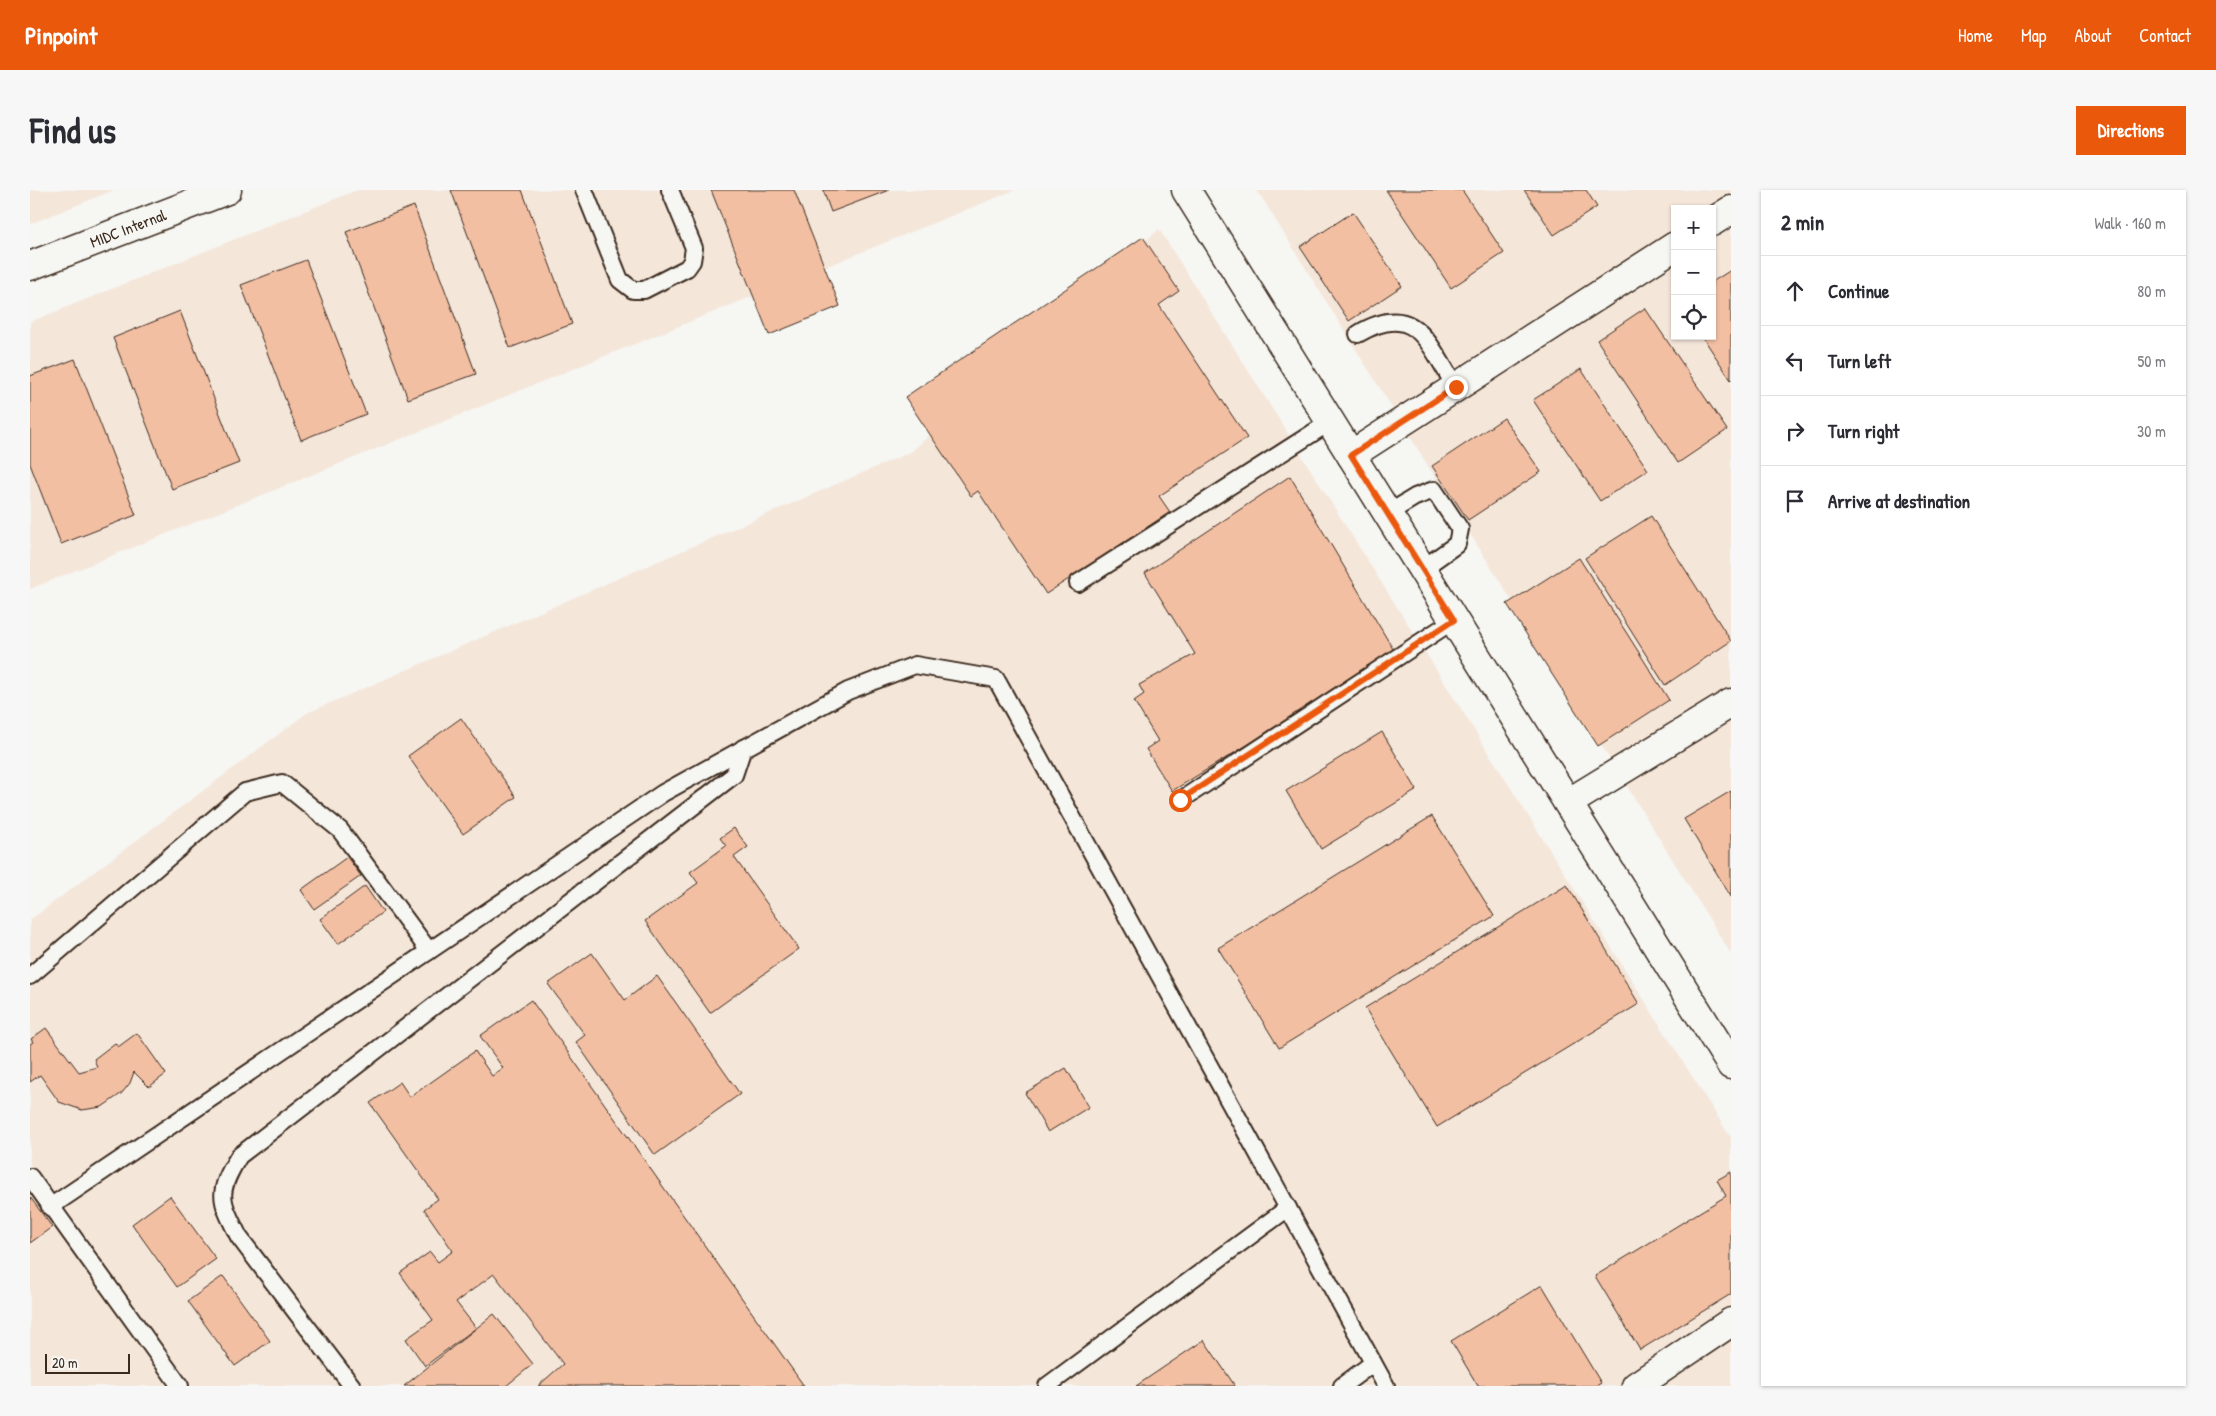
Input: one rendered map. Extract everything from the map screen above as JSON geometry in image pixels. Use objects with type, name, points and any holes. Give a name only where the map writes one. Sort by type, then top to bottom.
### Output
[{"type":"street","name":"MIDC Internal","points":[[30,266],[227,190]]},
{"type":"street","points":[[1186,190],[1731,1065]]},
{"type":"street","points":[[1716,219],[1731,210]]},
{"type":"street","points":[[1351,455],[1671,249]]},
{"type":"street","points":[[1568,803],[1731,703]]},
{"type":"street","points":[[1636,1386],[1731,1322]]},
{"type":"lane","points":[[584,190],[620,280],[633,290],[644,290],[687,268],[692,261],[694,248],[670,190]]},
{"type":"lane","points":[[1358,334],[1371,326],[1387,321],[1402,320],[1416,327],[1456,387]]},
{"type":"lane","points":[[1078,583],[1330,422]]},
{"type":"lane","points":[[1387,514],[1428,490],[1434,490],[1456,520],[1460,529],[1456,544],[1422,569]]},
{"type":"lane","points":[[1180,800],[1454,620]]},
{"type":"lane","points":[[50,1206],[663,793],[848,690],[915,665],[996,679],[1386,1386]]},
{"type":"lane","points":[[352,1386],[245,1244],[225,1210],[222,1192],[239,1156],[734,775],[744,748]]},
{"type":"lane","points":[[30,976],[245,792],[282,783],[340,830],[429,951]]},
{"type":"lane","points":[[30,1177],[180,1386]]},
{"type":"lane","points":[[1046,1386],[1288,1208]]},
{"type":"lane","points":[[1342,1386],[1373,1363]]},
{"type":"shaded area","points":[[30,190],[114,190],[30,224]]},
{"type":"shaded area","points":[[357,190],[1015,190],[30,589],[30,322]]},
{"type":"shaded area","points":[[1257,190],[1731,190],[1731,954]]},
{"type":"shaded area","points":[[1159,229],[1731,1138],[1731,1386],[30,1386],[30,920],[307,713],[911,452]]},
{"type":"building","points":[[451,190],[522,190],[572,324],[510,348]]},
{"type":"building","points":[[711,190],[794,190],[840,306],[769,335]]},
{"type":"building","points":[[823,190],[889,190],[831,212]]},
{"type":"building","points":[[1386,190],[1462,190],[1504,253],[1451,288]]},
{"type":"building","points":[[1524,190],[1586,190],[1597,207],[1554,235]]},
{"type":"building","points":[[414,206],[476,374],[408,399],[346,232]]},
{"type":"building","points":[[1353,212],[1402,286],[1349,321],[1300,247]]},
{"type":"building","points":[[1143,237],[1179,291],[1159,305],[1247,438],[1159,496],[1170,512],[1046,594],[978,491],[971,496],[905,397]]},
{"type":"building","points":[[306,260],[366,414],[301,440],[241,285]]},
{"type":"building","points":[[1731,270],[1731,380],[1705,340],[1716,340],[1716,279]]},
{"type":"building","points":[[1645,308],[1727,430],[1678,463],[1597,340]]},
{"type":"building","points":[[180,311],[239,463],[172,489],[113,338]]},
{"type":"building","points":[[75,359],[136,515],[61,544],[30,464],[30,376]]},
{"type":"building","points":[[1581,369],[1648,470],[1600,501],[1533,400]]},
{"type":"building","points":[[1504,418],[1541,472],[1468,520],[1432,466]]},
{"type":"building","points":[[1290,476],[1396,654],[1172,791],[1146,749],[1158,741],[1134,701],[1144,694],[1139,685],[1195,654],[1145,573]]},
{"type":"building","points":[[1651,516],[1731,641],[1665,685],[1585,558]]},
{"type":"building","points":[[1579,558],[1669,700],[1598,746],[1507,604]]},
{"type":"building","points":[[461,718],[516,797],[463,834],[408,756]]},
{"type":"building","points":[[1382,732],[1417,790],[1321,849],[1286,791]]},
{"type":"building","points":[[1731,791],[1731,897],[1684,819]]},
{"type":"building","points":[[1432,816],[1494,916],[1279,1048],[1218,948]]},
{"type":"building","points":[[734,828],[748,847],[734,857],[799,949],[710,1013],[645,921],[698,883],[690,872],[726,846],[720,838]]},
{"type":"building","points":[[347,857],[361,876],[314,909],[301,890]]},
{"type":"building","points":[[1567,885],[1639,1004],[1437,1127],[1365,1008]]},
{"type":"building","points":[[365,886],[383,912],[338,944],[320,919]]},
{"type":"building","points":[[592,953],[625,1000],[657,976],[740,1094],[655,1155],[576,1042],[585,1035],[548,984]]},
{"type":"building","points":[[531,1000],[804,1386],[538,1386],[563,1364],[494,1274],[456,1302],[476,1328],[425,1366],[406,1339],[433,1320],[400,1273],[430,1252],[438,1262],[453,1251],[424,1209],[438,1199],[370,1103],[400,1082],[410,1097],[475,1051],[492,1076],[503,1068],[480,1036]]},
{"type":"building","points":[[46,1028],[79,1072],[97,1067],[94,1059],[115,1043],[118,1047],[137,1033],[166,1074],[149,1087],[134,1072],[130,1083],[122,1093],[102,1107],[82,1110],[59,1102],[40,1075],[30,1082],[30,1044],[33,1042],[31,1039]]},
{"type":"building","points":[[1066,1068],[1089,1107],[1048,1132],[1025,1093]]},
{"type":"building","points":[[1731,1172],[1731,1294],[1640,1350],[1595,1276],[1726,1196],[1717,1180]]},
{"type":"building","points":[[170,1196],[216,1259],[177,1287],[132,1224]]},
{"type":"building","points":[[30,1197],[52,1227],[30,1243]]},
{"type":"building","points":[[223,1276],[270,1341],[235,1366],[188,1301]]},
{"type":"building","points":[[1542,1285],[1601,1383],[1596,1386],[1478,1386],[1451,1341]]},
{"type":"building","points":[[494,1314],[533,1364],[506,1386],[404,1386]]},
{"type":"building","points":[[1204,1340],[1235,1386],[1136,1386]]},
{"type":"route","points":[[1180,800],[1454,620],[1351,455],[1456,387]]}]
